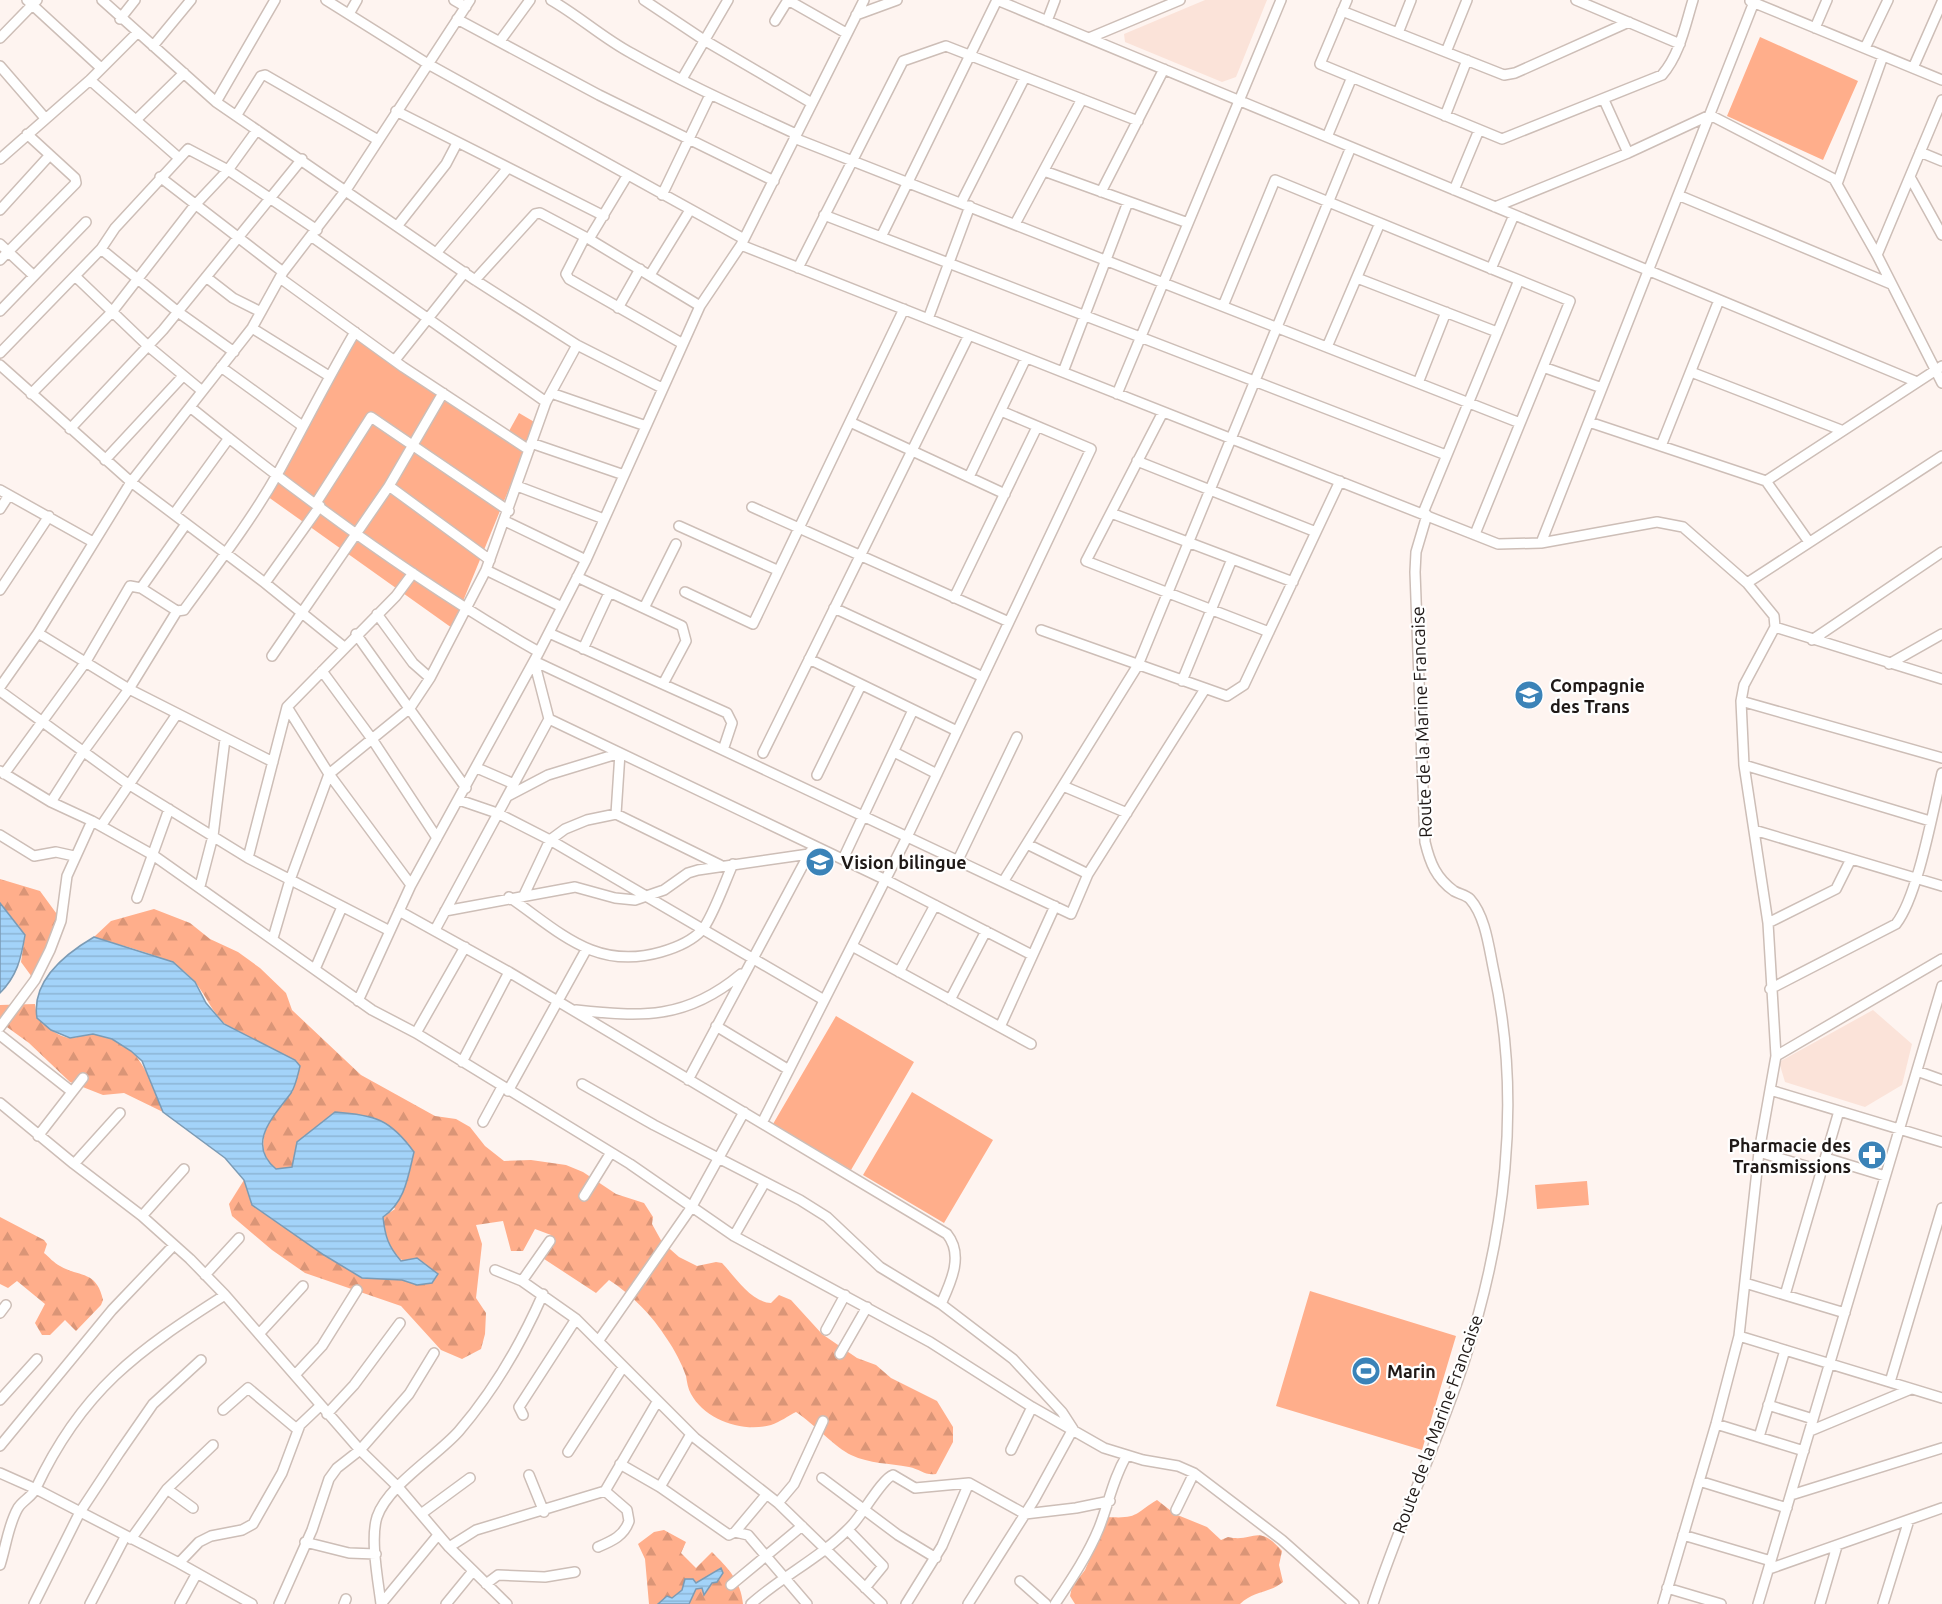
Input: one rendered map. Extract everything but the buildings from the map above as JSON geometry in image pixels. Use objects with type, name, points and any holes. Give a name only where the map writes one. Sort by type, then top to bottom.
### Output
[{"type":"street","points":[[102,0],[120,19],[216,102],[236,116],[302,159],[475,280],[577,345],[662,388]]},
{"type":"street","points":[[120,19],[135,0]]},
{"type":"street","points":[[153,46],[191,0]]},
{"type":"street","points":[[216,102],[274,0]]},
{"type":"street","points":[[326,0],[428,64],[690,210],[742,242],[798,268],[1498,544],[1541,543],[1657,522],[1683,527],[1747,584],[1774,616],[1775,627],[1744,685],[1741,701],[1744,765],[1768,923],[1770,989],[1776,1056],[1759,1152],[1739,1336],[1716,1424],[1663,1604]]},
{"type":"street","points":[[349,14],[357,0]]},
{"type":"street","points":[[390,931],[248,858],[128,784],[41,722],[0,689],[38,633],[131,482],[252,328],[281,275],[346,190],[468,3],[454,0]]},
{"type":"street","points":[[500,41],[531,0]]},
{"type":"street","points":[[550,0],[587,22],[630,53],[710,95],[852,161],[1520,423]]},
{"type":"street","points":[[644,0],[704,40],[810,102]]},
{"type":"street","points":[[682,80],[728,0]]},
{"type":"street","points":[[775,21],[788,0],[846,33]]},
{"type":"street","points":[[358,1000],[411,885],[477,768],[586,560],[700,306],[742,242],[774,181],[810,102],[864,0]]},
{"type":"street","points":[[856,15],[897,0]]},
{"type":"street","points":[[881,237],[997,0],[1917,382]]},
{"type":"street","points":[[1047,21],[1055,0]]},
{"type":"street","points":[[1089,38],[1180,0]]},
{"type":"street","points":[[1118,394],[1281,0]]},
{"type":"street","points":[[1347,0],[1320,64],[1502,139],[1662,75],[1670,66],[1680,45],[1693,0]]},
{"type":"street","points":[[1398,33],[1411,0]]},
{"type":"street","points":[[1446,52],[1467,0]]},
{"type":"street","points":[[1576,0],[1680,45]]},
{"type":"street","points":[[1815,28],[1827,0]]},
{"type":"street","points":[[1865,48],[1888,0]]},
{"type":"street","points":[[1541,543],[1710,115],[1751,1],[1942,80]]},
{"type":"street","points":[[0,38],[32,2],[101,68]]},
{"type":"street","points":[[1913,68],[1942,2]]},
{"type":"street","points":[[1342,11],[1504,75],[1515,73],[1629,22]]},
{"type":"street","points":[[457,19],[599,96],[774,181]]},
{"type":"street","points":[[0,159],[45,117],[90,80],[137,33]]},
{"type":"street","points":[[798,268],[903,61],[946,46],[1138,121]]},
{"type":"street","points":[[1837,184],[1883,56]]},
{"type":"street","points":[[1445,116],[1467,60]]},
{"type":"street","points":[[0,66],[45,117]]},
{"type":"street","points":[[1101,192],[1164,69]]},
{"type":"street","points":[[136,120],[184,73]]},
{"type":"street","points":[[236,116],[261,76],[265,75],[378,140]]},
{"type":"street","points":[[928,319],[949,263],[965,205],[1025,77]]},
{"type":"street","points":[[1327,137],[1352,77]]},
{"type":"street","points":[[90,80],[179,158]]},
{"type":"street","points":[[662,195],[710,95]]},
{"type":"street","points":[[1015,224],[1082,99]]},
{"type":"street","points":[[1604,100],[1628,153]]},
{"type":"street","points":[[1877,255],[1942,100]]},
{"type":"street","points":[[396,111],[604,216]]},
{"type":"street","points":[[1495,207],[1628,153],[1710,115]]},
{"type":"street","points":[[1710,115],[1829,175],[1837,184],[1938,368],[1942,383]]},
{"type":"street","points":[[31,394],[112,312],[195,205],[228,170],[257,130]]},
{"type":"street","points":[[1454,190],[1479,130]]},
{"type":"street","points":[[0,260],[76,183],[75,178],[27,134]]},
{"type":"street","points":[[0,142],[8,151]]},
{"type":"street","points":[[398,225],[446,164],[457,143]]},
{"type":"street","points":[[1003,882],[1138,665],[1351,147]]},
{"type":"street","points":[[0,354],[101,249],[115,228],[160,177],[191,149],[228,170],[271,200],[546,402]]},
{"type":"street","points":[[1920,152],[1942,161]]},
{"type":"street","points":[[0,210],[49,156]]},
{"type":"street","points":[[70,429],[178,312],[302,159]]},
{"type":"street","points":[[437,252],[507,169]]},
{"type":"street","points":[[1044,171],[1188,223]]},
{"type":"street","points":[[627,176],[566,274],[569,279],[683,344]]},
{"type":"street","points":[[160,177],[355,332],[443,393],[530,447],[624,475]]},
{"type":"street","points":[[1910,177],[1942,235]]},
{"type":"street","points":[[1223,306],[1275,180],[1570,301],[1474,534]]},
{"type":"street","points":[[1678,195],[1892,284]]},
{"type":"street","points":[[1063,372],[1128,202]]},
{"type":"street","points":[[650,276],[690,210]]},
{"type":"street","points":[[475,280],[536,214],[545,215],[700,306]]},
{"type":"street","points":[[1491,269],[1514,214]]},
{"type":"street","points":[[824,215],[1446,455]]},
{"type":"street","points":[[0,311],[86,222]]},
{"type":"street","points":[[1328,347],[1380,223]]},
{"type":"street","points":[[0,244],[34,276]]},
{"type":"street","points":[[101,249],[178,312],[234,352]]},
{"type":"street","points":[[618,308],[640,269]]},
{"type":"street","points":[[394,360],[465,272]]},
{"type":"street","points":[[75,276],[148,346],[201,390]]},
{"type":"street","points":[[206,277],[232,298],[261,312]]},
{"type":"street","points":[[1357,278],[1497,332]]},
{"type":"street","name":"Route de la Marine Francaise","points":[[1373,1604],[1391,1548],[1464,1363],[1497,1242],[1506,1165],[1507,1089],[1504,1036],[1494,975],[1480,916],[1469,898],[1443,882],[1431,866],[1425,842],[1415,572],[1416,552],[1425,514],[1446,455],[1519,280]]},
{"type":"street","points":[[1662,446],[1719,300]]},
{"type":"street","points":[[685,592],[753,624],[904,309]]},
{"type":"street","points":[[1418,383],[1446,312]]},
{"type":"street","points":[[252,328],[329,376]]},
{"type":"street","points":[[355,332],[301,426],[277,474],[226,553],[184,610],[177,611],[141,588],[130,586],[85,663],[2,773],[51,802],[96,823],[153,855],[200,886],[358,1000],[639,1170],[734,1236],[867,1307],[1104,1448],[1178,1466],[1194,1473],[1282,1540],[1354,1604]]},
{"type":"street","points":[[763,753],[969,335]]},
{"type":"street","points":[[273,938],[290,880],[329,774],[410,708],[430,678],[467,611],[486,570],[509,511],[546,402],[577,345]]},
{"type":"street","points":[[969,477],[1026,357]]},
{"type":"street","points":[[0,365],[131,482],[265,583],[344,647]]},
{"type":"street","points":[[221,367],[301,426]]},
{"type":"street","points":[[1543,367],[1602,388]]},
{"type":"street","points":[[1766,480],[1938,368]]},
{"type":"street","points":[[1690,372],[1841,430]]},
{"type":"street","points":[[105,460],[183,376]]},
{"type":"street","points":[[272,656],[389,486],[443,393]]},
{"type":"street","points":[[551,393],[646,426]]},
{"type":"street","points":[[190,407],[413,573],[537,656],[723,750],[1071,914],[1088,874],[1205,689]]},
{"type":"street","points":[[762,1123],[907,837],[1090,450],[1001,411]]},
{"type":"street","points":[[1163,411],[1086,561],[1269,632]]},
{"type":"street","points":[[265,583],[318,504],[371,417],[414,443],[509,511]]},
{"type":"street","points":[[850,422],[1005,494]]},
{"type":"street","points":[[1589,422],[1766,480],[1809,542]]},
{"type":"street","points":[[954,598],[1037,427]]},
{"type":"street","points":[[174,514],[229,438]]},
{"type":"street","points":[[1747,584],[1942,456]]},
{"type":"street","points":[[1137,461],[1316,532]]},
{"type":"street","points":[[1041,630],[1227,696],[1244,685],[1340,481]]},
{"type":"street","points":[[389,486],[490,560]]},
{"type":"street","points":[[517,486],[604,519]]},
{"type":"street","points":[[0,490],[93,542]]},
{"type":"street","points":[[0,509],[9,495]]},
{"type":"street","points":[[752,507],[1009,622]]},
{"type":"street","points":[[1111,513],[1293,582]]},
{"type":"street","points":[[0,590],[4,578],[49,516]]},
{"type":"street","points":[[505,521],[586,560]]},
{"type":"street","points":[[141,588],[186,524]]},
{"type":"street","points":[[679,526],[777,570]]},
{"type":"street","points":[[644,608],[676,544]]},
{"type":"street","points":[[1812,640],[1942,552]]},
{"type":"street","points":[[1182,681],[1232,559]]},
{"type":"street","points":[[486,570],[562,607]]},
{"type":"street","points":[[248,858],[287,707],[356,634],[396,596],[413,573]]},
{"type":"street","points":[[577,577],[677,623],[686,633],[686,641],[663,684]]},
{"type":"street","points":[[583,649],[609,593]]},
{"type":"street","points":[[834,608],[983,677]]},
{"type":"street","points":[[51,802],[83,752],[129,689],[177,611]]},
{"type":"street","points":[[377,615],[413,663],[430,678]]},
{"type":"street","points":[[1775,627],[1942,679]]},
{"type":"street","points":[[38,633],[129,689],[225,740],[273,762]]},
{"type":"street","points":[[549,633],[728,713],[732,723],[723,750]]},
{"type":"street","points":[[356,634],[466,788]]},
{"type":"street","points":[[1889,664],[1942,634]]},
{"type":"street","points":[[435,930],[549,719],[537,656]]},
{"type":"street","points":[[809,659],[957,731]]},
{"type":"street","points":[[322,671],[372,739],[436,838]]},
{"type":"street","points":[[818,776],[861,685]]},
{"type":"street","points":[[1741,701],[1942,758]]},
{"type":"street","points":[[287,707],[329,774],[411,885]]},
{"type":"street","points":[[843,859],[913,710]]},
{"type":"street","points":[[0,1027],[35,980],[50,950],[61,921],[67,876],[74,856],[177,714]]},
{"type":"street","points":[[549,719],[811,850],[843,859],[886,880],[1032,955]]},
{"type":"street","points":[[958,861],[1017,736]]},
{"type":"street","points":[[200,886],[213,836],[225,740]]},
{"type":"street","points":[[894,752],[937,774]]},
{"type":"street","points":[[507,797],[548,775],[620,753]]},
{"type":"street","points":[[616,813],[620,753]]},
{"type":"street","points":[[1744,765],[1930,821]]},
{"type":"street","points":[[477,768],[514,784]]},
{"type":"street","points":[[1770,989],[1896,924],[1903,915],[1916,877],[1942,773]]},
{"type":"street","points":[[1063,786],[1127,813]]},
{"type":"street","points":[[459,800],[498,813],[550,840],[824,1000]]},
{"type":"street","points":[[137,898],[169,809]]},
{"type":"street","points":[[524,895],[550,840],[565,829],[587,819],[616,813],[720,865]]},
{"type":"street","points":[[1754,830],[1942,886]]},
{"type":"street","points":[[0,836],[34,856],[56,852],[74,856]]},
{"type":"street","points":[[1027,844],[1088,874]]},
{"type":"street","points":[[445,911],[575,886],[615,898],[635,900],[664,890],[688,873],[720,865],[811,850]]},
{"type":"street","points":[[688,1080],[744,971],[811,850]]},
{"type":"street","points":[[1768,923],[1836,890],[1851,859]]},
{"type":"street","points":[[509,897],[586,950],[606,957],[646,957],[667,951],[692,938],[703,929],[733,864]]},
{"type":"street","points":[[899,972],[935,905]]},
{"type":"street","points":[[1000,1027],[1055,906]]},
{"type":"street","points":[[315,969],[342,907]]},
{"type":"street","points":[[399,911],[509,972],[947,1234],[954,1243],[956,1253],[951,1282],[942,1304]]},
{"type":"street","points":[[950,1000],[986,932]]},
{"type":"street","points":[[852,946],[1031,1044]]},
{"type":"street","points":[[416,1033],[465,947]]},
{"type":"street","points":[[483,1122],[559,1002],[586,950]]},
{"type":"street","points":[[1776,1056],[1942,959]]},
{"type":"street","points":[[571,1009],[643,1016],[670,1012],[729,984],[744,971]]},
{"type":"street","points":[[462,1062],[509,972]]},
{"type":"street","points":[[1758,1604],[1942,986]]},
{"type":"street","points":[[716,1026],[789,1070]]},
{"type":"street","points":[[0,1035],[71,1091]]},
{"type":"street","points":[[1917,1071],[1942,1080]]},
{"type":"street","points":[[38,1136],[82,1078]]},
{"type":"street","points":[[582,1084],[827,1217],[880,1267],[942,1304],[1013,1359],[1062,1412],[1073,1429]]},
{"type":"street","points":[[1770,1090],[1942,1142]]},
{"type":"street","points":[[0,1103],[38,1136],[142,1216],[205,1275],[225,1295],[327,1414],[398,1487],[449,1547],[507,1604]]},
{"type":"street","points":[[1785,1295],[1839,1111]]},
{"type":"street","points":[[599,1340],[691,1208],[744,1112]]},
{"type":"street","points":[[74,1164],[120,1113]]},
{"type":"street","points":[[1759,1152],[1822,1171]]},
{"type":"street","points":[[584,1196],[610,1154]]},
{"type":"street","points":[[1826,1158],[1885,1176]]},
{"type":"street","points":[[142,1216],[184,1169]]},
{"type":"street","points":[[734,1236],[765,1182]]},
{"type":"street","points":[[1890,1382],[1942,1208]]},
{"type":"street","points":[[205,1275],[239,1238]]},
{"type":"street","points":[[522,1281],[550,1241]]},
{"type":"street","points":[[0,1446],[112,1310],[174,1245]]},
{"type":"street","points":[[495,1270],[522,1281],[576,1319],[691,1434],[778,1503],[881,1604]]},
{"type":"street","points":[[1745,1283],[1845,1313]]},
{"type":"street","points":[[259,1334],[303,1286]]},
{"type":"street","points":[[295,1375],[322,1346],[357,1290]]},
{"type":"street","points":[[381,1604],[376,1554],[378,1514],[398,1487],[449,1442],[488,1394],[524,1338],[543,1294]]},
{"type":"street","points":[[1,1561],[18,1507],[36,1489],[50,1458],[76,1418],[118,1371],[163,1335],[225,1295]]},
{"type":"street","points":[[826,1330],[845,1295]]},
{"type":"street","points":[[840,1354],[867,1307]]},
{"type":"street","points":[[523,1415],[519,1407],[576,1319]]},
{"type":"street","points":[[327,1414],[354,1385],[400,1323]]},
{"type":"street","points":[[1739,1336],[1942,1398]]},
{"type":"street","points":[[1759,1437],[1785,1350]]},
{"type":"street","points":[[279,1604],[315,1521],[329,1479],[337,1468],[360,1450],[409,1394],[434,1353]]},
{"type":"street","points":[[0,1400],[37,1359]]},
{"type":"street","points":[[35,1604],[80,1512],[153,1404],[201,1360]]},
{"type":"street","points":[[568,1452],[623,1366]]},
{"type":"street","points":[[223,1410],[248,1388],[298,1430]]},
{"type":"street","points":[[1810,1431],[1911,1389]]},
{"type":"street","points":[[449,1547],[476,1530],[544,1512],[605,1491],[657,1402]]},
{"type":"street","points":[[1768,1405],[1813,1419]]},
{"type":"street","points":[[179,1563],[199,1542],[211,1536],[242,1530],[253,1524],[282,1473],[298,1430],[320,1406]]},
{"type":"street","points":[[1011,1450],[1032,1407]]},
{"type":"street","points":[[778,1503],[794,1484],[823,1421]]},
{"type":"street","points":[[1716,1424],[1804,1451]]},
{"type":"street","points":[[968,1604],[1025,1514],[1073,1429]]},
{"type":"street","points":[[660,1487],[691,1434]]},
{"type":"street","points":[[90,1604],[128,1538],[167,1489],[213,1445]]},
{"type":"street","points":[[1791,1495],[1942,1448]]},
{"type":"street","points":[[1055,1604],[1085,1557],[1110,1501],[1114,1480],[1127,1455]]},
{"type":"street","points":[[620,1464],[660,1487],[729,1535],[735,1532],[766,1495]]},
{"type":"street","points":[[0,1473],[36,1489],[179,1563],[252,1604]]},
{"type":"street","points":[[1176,1510],[1194,1473]]},
{"type":"street","points":[[529,1475],[544,1512]]},
{"type":"street","points":[[751,1604],[784,1577],[793,1574],[826,1550],[848,1530],[865,1511],[883,1480],[889,1476],[893,1475],[915,1488],[969,1483],[1025,1514],[1110,1501]]},
{"type":"street","points":[[421,1514],[470,1478]]},
{"type":"street","points":[[822,1478],[865,1511],[936,1558]]},
{"type":"street","points":[[1699,1481],[1787,1508]]},
{"type":"street","points":[[906,1604],[936,1558],[969,1483]]},
{"type":"street","points":[[167,1489],[193,1508]]},
{"type":"street","points":[[598,1547],[623,1533],[629,1521],[627,1510],[605,1491]]},
{"type":"street","points":[[1683,1535],[1770,1565],[1837,1546],[1942,1508]]},
{"type":"street","points":[[1883,1604],[1908,1520]]},
{"type":"street","points":[[731,1585],[767,1558],[802,1526]]},
{"type":"street","points":[[848,1530],[883,1566],[865,1588]]},
{"type":"street","points":[[735,1532],[748,1535],[807,1604]]},
{"type":"street","points":[[381,1604],[438,1535]]},
{"type":"street","points":[[305,1542],[349,1553],[376,1554]]},
{"type":"street","points":[[1820,1604],[1837,1546]]},
{"type":"street","points":[[446,1604],[473,1571]]},
{"type":"street","points":[[486,1584],[498,1575],[545,1577],[575,1572]]},
{"type":"street","points":[[180,1604],[197,1573]]},
{"type":"street","points":[[1020,1581],[1046,1604]]},
{"type":"street","points":[[1667,1588],[1721,1604]]},
{"type":"shaded area","points":[[1205,0],[1267,0],[1236,77],[1222,82],[1125,42],[1124,34]]},
{"type":"shaded area","points":[[1873,1010],[1912,1044],[1902,1085],[1865,1107],[1785,1082],[1779,1062]]},
{"type":"green space","points":[[1760,37],[1858,81],[1823,160],[1727,116]]},
{"type":"green space","points":[[355,333],[360,333],[509,431],[519,413],[536,423],[452,628],[264,494]]},
{"type":"green space","points":[[0,879],[40,891],[59,917],[32,977],[21,962],[25,935],[0,903]]},
{"type":"green space","points":[[154,909],[190,923],[210,939],[238,952],[260,968],[286,993],[292,1010],[361,1075],[435,1116],[456,1119],[470,1127],[485,1146],[504,1161],[531,1160],[566,1165],[583,1172],[616,1194],[644,1203],[653,1217],[652,1224],[662,1242],[679,1257],[697,1266],[722,1263],[750,1294],[764,1302],[771,1303],[779,1295],[791,1300],[822,1334],[857,1358],[876,1365],[891,1378],[937,1401],[953,1427],[953,1442],[936,1474],[865,1460],[851,1455],[796,1412],[771,1425],[749,1427],[726,1422],[705,1411],[691,1394],[675,1352],[661,1330],[641,1306],[609,1280],[596,1293],[538,1255],[551,1235],[535,1229],[523,1251],[511,1251],[503,1221],[476,1225],[482,1244],[476,1298],[486,1313],[485,1334],[481,1349],[462,1359],[441,1350],[401,1306],[305,1273],[272,1250],[232,1216],[229,1204],[244,1180],[252,1205],[362,1278],[402,1280],[417,1285],[438,1274],[426,1267],[400,1259],[389,1248],[383,1217],[395,1209],[335,1112],[298,1142],[292,1167],[276,1169],[268,1160],[264,1150],[266,1129],[278,1109],[293,1091],[221,1020],[195,982],[186,973],[162,959],[94,937],[111,921]]},
{"type":"green space","points":[[35,1004],[37,1018],[58,1034],[68,1038],[89,1034],[107,1036],[120,1041],[139,1060],[147,1073],[163,1112],[124,1093],[103,1095],[70,1082],[29,1043],[0,1022],[0,1005]]},
{"type":"green space","points":[[836,1016],[914,1062],[851,1170],[773,1124]]},
{"type":"green space","points":[[912,1092],[993,1140],[944,1223],[863,1175]]},
{"type":"green space","points":[[1587,1181],[1589,1205],[1537,1209],[1535,1185]]},
{"type":"green space","points":[[0,1217],[44,1240],[47,1244],[44,1253],[58,1265],[92,1279],[100,1290],[103,1300],[101,1305],[76,1331],[65,1320],[50,1335],[42,1335],[35,1323],[45,1304],[17,1281],[8,1288],[0,1284]]},
{"type":"green space","name":"Marin","points":[[1310,1291],[1456,1336],[1422,1450],[1276,1406]]},
{"type":"green space","points":[[1157,1500],[1175,1514],[1207,1527],[1221,1540],[1228,1537],[1244,1538],[1255,1535],[1267,1537],[1282,1551],[1279,1565],[1283,1582],[1240,1604],[1075,1604],[1070,1596],[1072,1587],[1085,1570],[1108,1517],[1131,1516]]},
{"type":"green space","points":[[664,1530],[686,1542],[681,1553],[696,1568],[712,1552],[737,1582],[743,1604],[649,1604],[645,1559],[638,1544],[654,1532]]},
{"type":"water","points":[[0,903],[25,935],[17,967],[11,980],[0,993]]},
{"type":"water","points":[[94,937],[173,962],[195,982],[206,1003],[224,1024],[295,1060],[300,1066],[293,1090],[271,1120],[263,1139],[263,1149],[267,1159],[276,1169],[292,1167],[297,1142],[335,1112],[371,1117],[397,1132],[414,1152],[401,1196],[383,1217],[385,1230],[390,1245],[401,1261],[417,1258],[438,1274],[432,1283],[417,1285],[402,1280],[362,1278],[324,1255],[252,1205],[244,1180],[225,1158],[163,1112],[142,1061],[131,1051],[112,1039],[93,1034],[70,1038],[51,1030],[37,1018],[39,992],[52,970]]},
{"type":"water","points":[[721,1568],[723,1573],[717,1582],[712,1583],[704,1595],[702,1588],[696,1589],[689,1604],[658,1604],[667,1596],[672,1598],[682,1590],[685,1579],[693,1579],[696,1583]]},
{"type":"place","name":"Compagnie des Trans","points":[[1529,695]]},
{"type":"place","name":"Vision bilingue","points":[[820,862]]},
{"type":"place","name":"Pharmacie des Transmissions","points":[[1872,1155]]},
{"type":"place","name":"Marin","points":[[1366,1371]]}]
